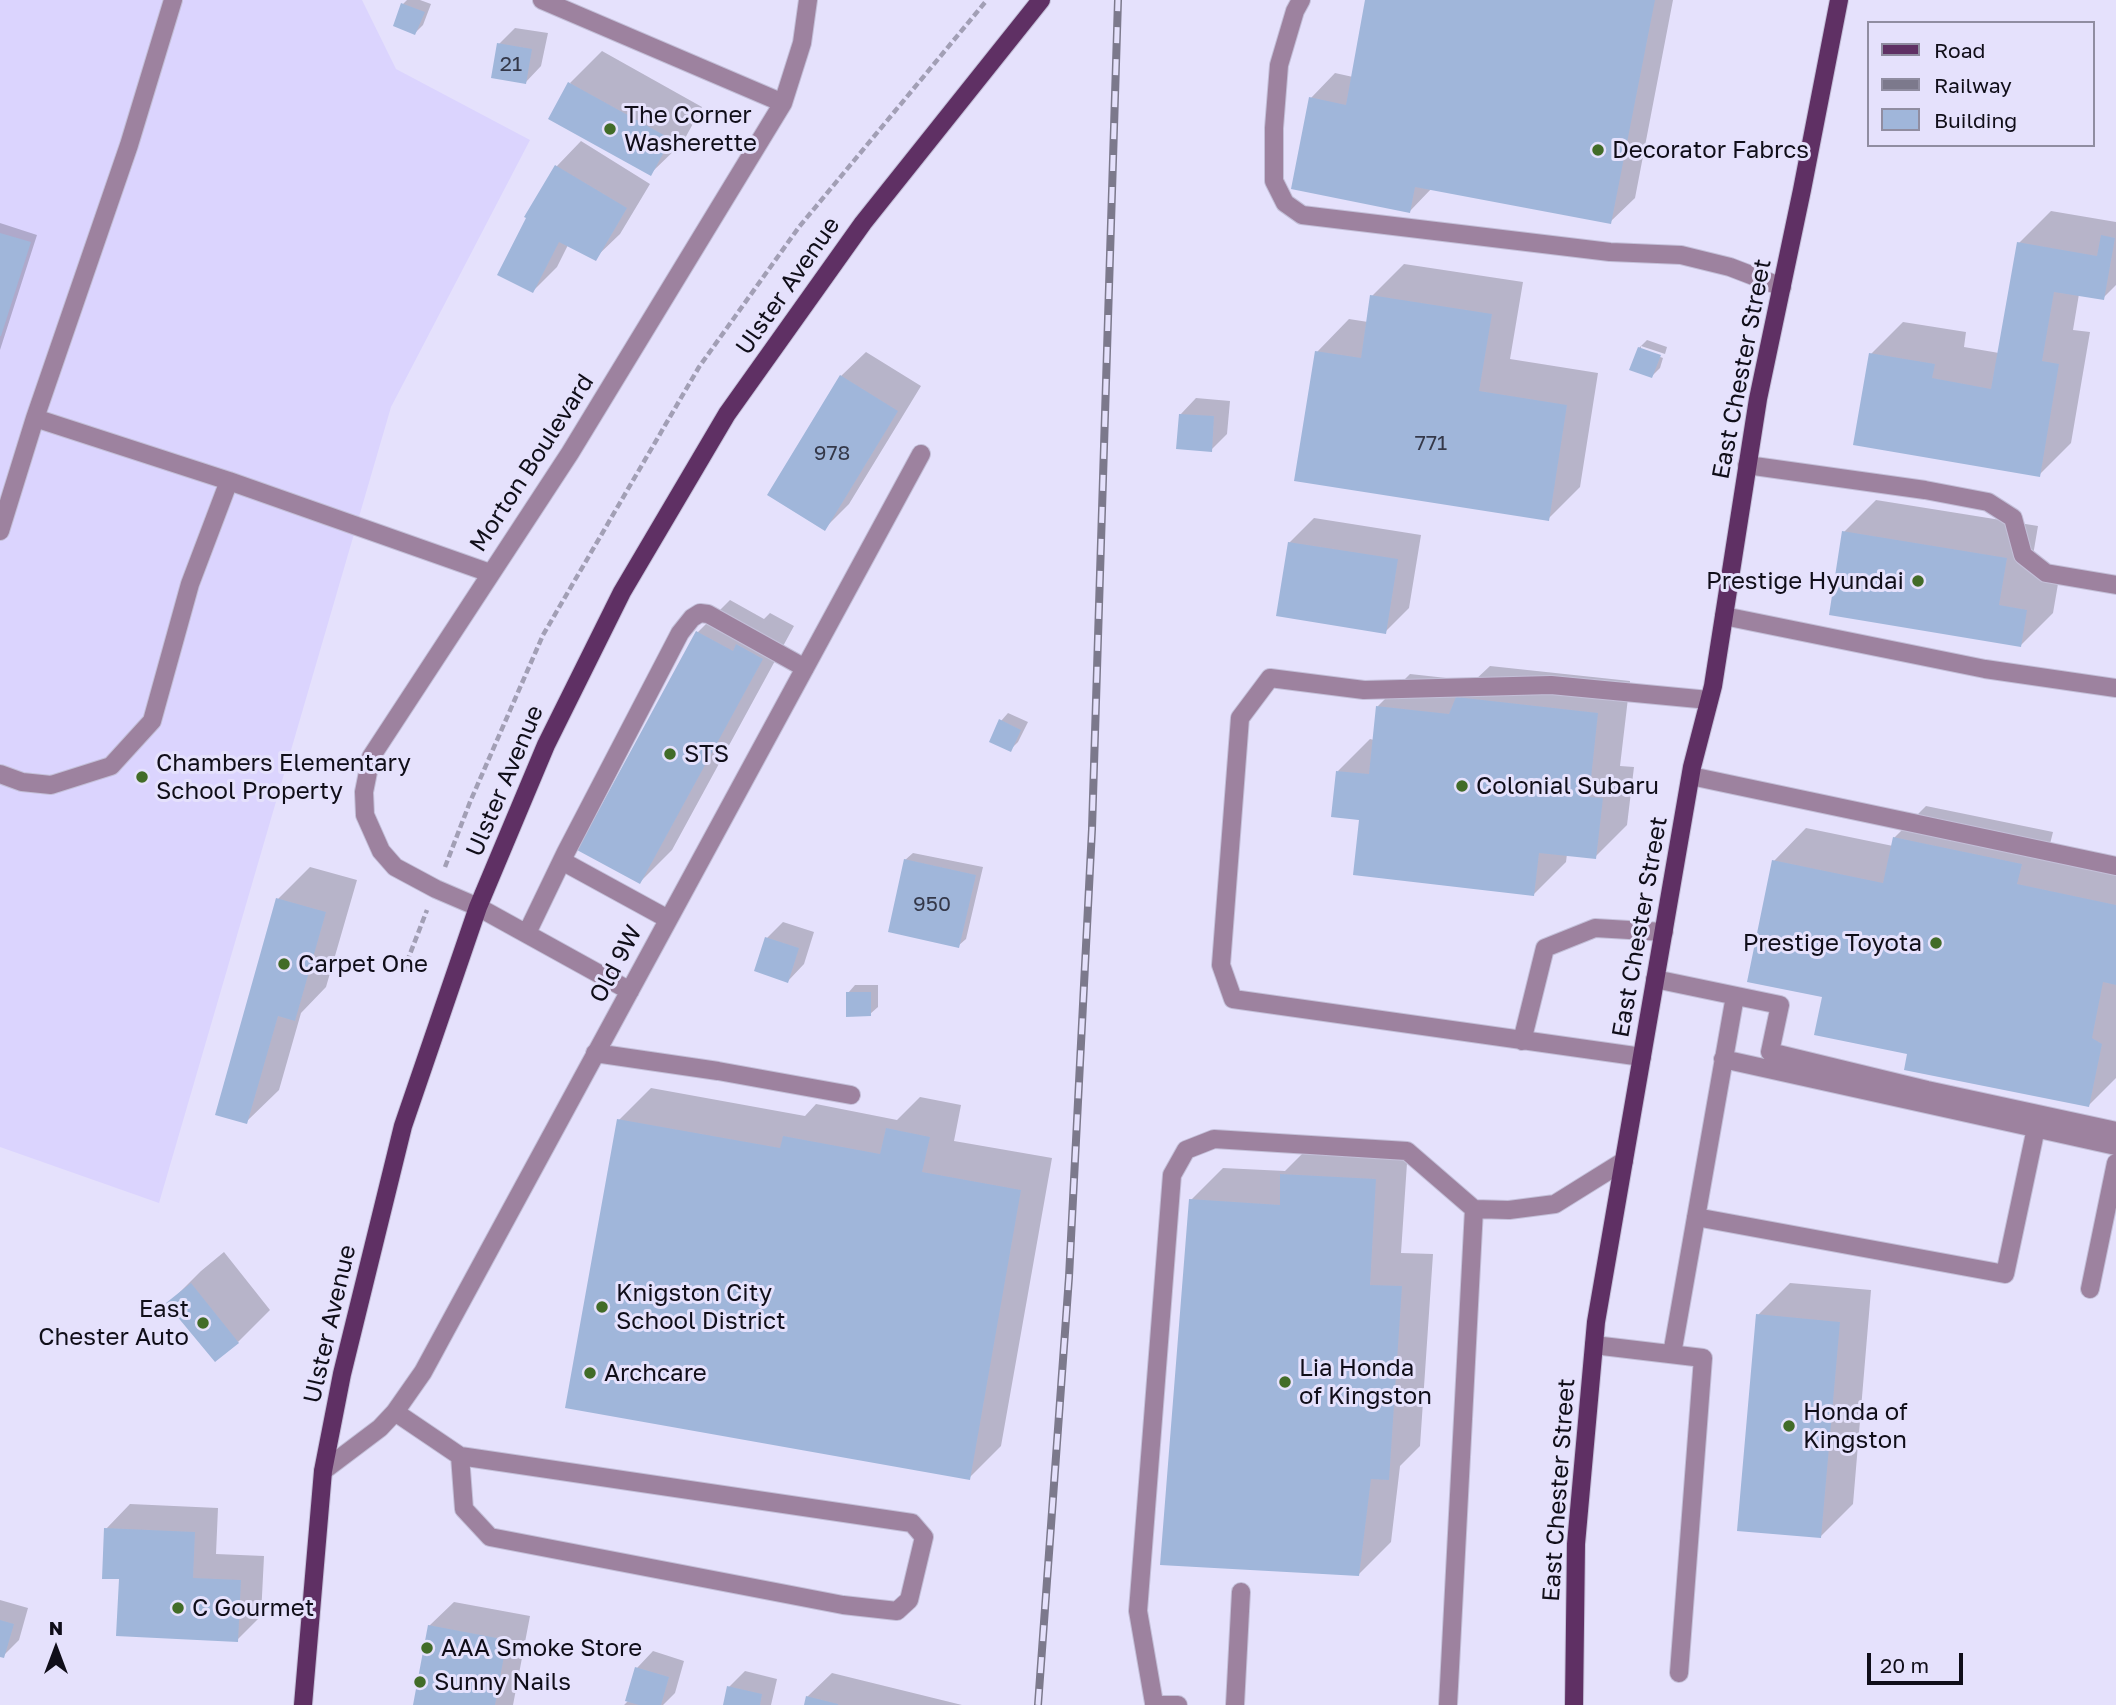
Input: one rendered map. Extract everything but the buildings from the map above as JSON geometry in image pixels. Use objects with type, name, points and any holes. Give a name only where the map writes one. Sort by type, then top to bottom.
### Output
[{"type":"main road","name":"Ulster Avenue","points":[[303,1705],[323,1471],[342,1374],[403,1126],[478,907],[546,745],[622,592],[727,414],[863,223],[1041,0]]},
{"type":"main road","name":"East Chester Street","points":[[1574,1705],[1576,1544],[1594,1345],[1691,776],[1709,700],[1724,617],[1758,399],[1839,0]]},
{"type":"street","points":[[0,531],[35,418],[129,145],[173,0]]},
{"type":"street","points":[[542,0],[783,103]]},
{"type":"street","name":"Morton Boulevard","points":[[630,991],[478,907],[436,889],[396,867],[381,851],[365,815],[364,792],[371,757],[570,453],[783,103],[802,43],[808,0]]},
{"type":"street","points":[[1301,0],[1295,11],[1279,65],[1274,128],[1274,181],[1285,203],[1302,215],[1610,252],[1681,255],[1730,267],[1782,287]]},
{"type":"street","points":[[35,418],[229,481],[490,573]]},
{"type":"street","name":"Old 9W","points":[[323,1471],[380,1428],[396,1412],[423,1372],[921,454]]},
{"type":"street","points":[[1747,466],[1912,488],[1988,502],[2013,518],[2023,555],[2046,573],[2116,585]]},
{"type":"street","points":[[0,774],[22,782],[51,785],[111,766],[152,720],[190,584],[229,481]]},
{"type":"street","points":[[527,933],[680,633],[692,618],[700,613],[708,614],[805,668]]},
{"type":"street","points":[[1724,617],[1985,669],[2116,688]]},
{"type":"street","points":[[1642,1057],[1233,999],[1221,965],[1240,718],[1270,678],[1364,690],[1550,685],[1709,700]]},
{"type":"street","points":[[1691,776],[2116,866]]},
{"type":"street","points":[[562,861],[668,919]]},
{"type":"street","points":[[1522,1041],[1545,948],[1595,928],[1664,932]]},
{"type":"street","points":[[1655,979],[1780,1006],[1770,1052],[2116,1131]]},
{"type":"street","points":[[1672,1354],[1735,996]]},
{"type":"street","points":[[595,1053],[718,1071],[851,1095]]},
{"type":"street","points":[[1723,1059],[2116,1146]]},
{"type":"street","points":[[1696,1217],[2005,1274],[2036,1128]]},
{"type":"street","points":[[1178,1705],[1154,1704],[1138,1611],[1172,1175],[1186,1150],[1214,1139],[1407,1151],[1474,1209],[1510,1210],[1555,1204],[1624,1161]]},
{"type":"street","points":[[2090,1289],[2116,1163]]},
{"type":"street","points":[[1448,1705],[1474,1209]]},
{"type":"street","points":[[1594,1345],[1703,1358],[1679,1673]]},
{"type":"street","points":[[396,1412],[460,1456],[912,1523],[924,1538],[909,1600],[897,1611],[843,1605],[490,1537],[464,1509],[460,1456]]},
{"type":"street","points":[[1235,1705],[1241,1592]]},
{"type":"path","points":[[403,972],[470,802],[543,635],[699,367],[799,228],[987,0]]},
{"type":"shaded area","name":"Chambers Elementary School Property","points":[[0,0],[362,0],[396,69],[530,140],[391,407],[159,1203],[0,1147]]},
{"type":"railway","points":[[1038,1705],[1069,1277],[1092,829],[1118,0]]},
{"type":"place","name":"The Corner Washerette","points":[[610,129]]},
{"type":"place","name":"Decorator Fabrcs","points":[[1598,150]]},
{"type":"place","name":"Prestige Hyundai","points":[[1918,581]]},
{"type":"place","name":"STS","points":[[670,754]]},
{"type":"place","name":"Chambers Elementary School Property","points":[[142,777]]},
{"type":"place","name":"Colonial Subaru","points":[[1462,786]]},
{"type":"place","name":"Prestige Toyota","points":[[1936,943]]},
{"type":"place","name":"Carpet One","points":[[284,964]]},
{"type":"place","name":"Knigston City School District","points":[[602,1307]]},
{"type":"place","name":"East Chester Auto","points":[[203,1323]]},
{"type":"place","name":"Archcare","points":[[590,1373]]},
{"type":"place","name":"Lia Honda of Kingston","points":[[1285,1382]]},
{"type":"place","name":"Honda of Kingston","points":[[1789,1426]]},
{"type":"place","name":"C Gourmet","points":[[178,1608]]},
{"type":"place","name":"AAA Smoke Store","points":[[427,1648]]},
{"type":"place","name":"Sunny Nails","points":[[420,1682]]}]
